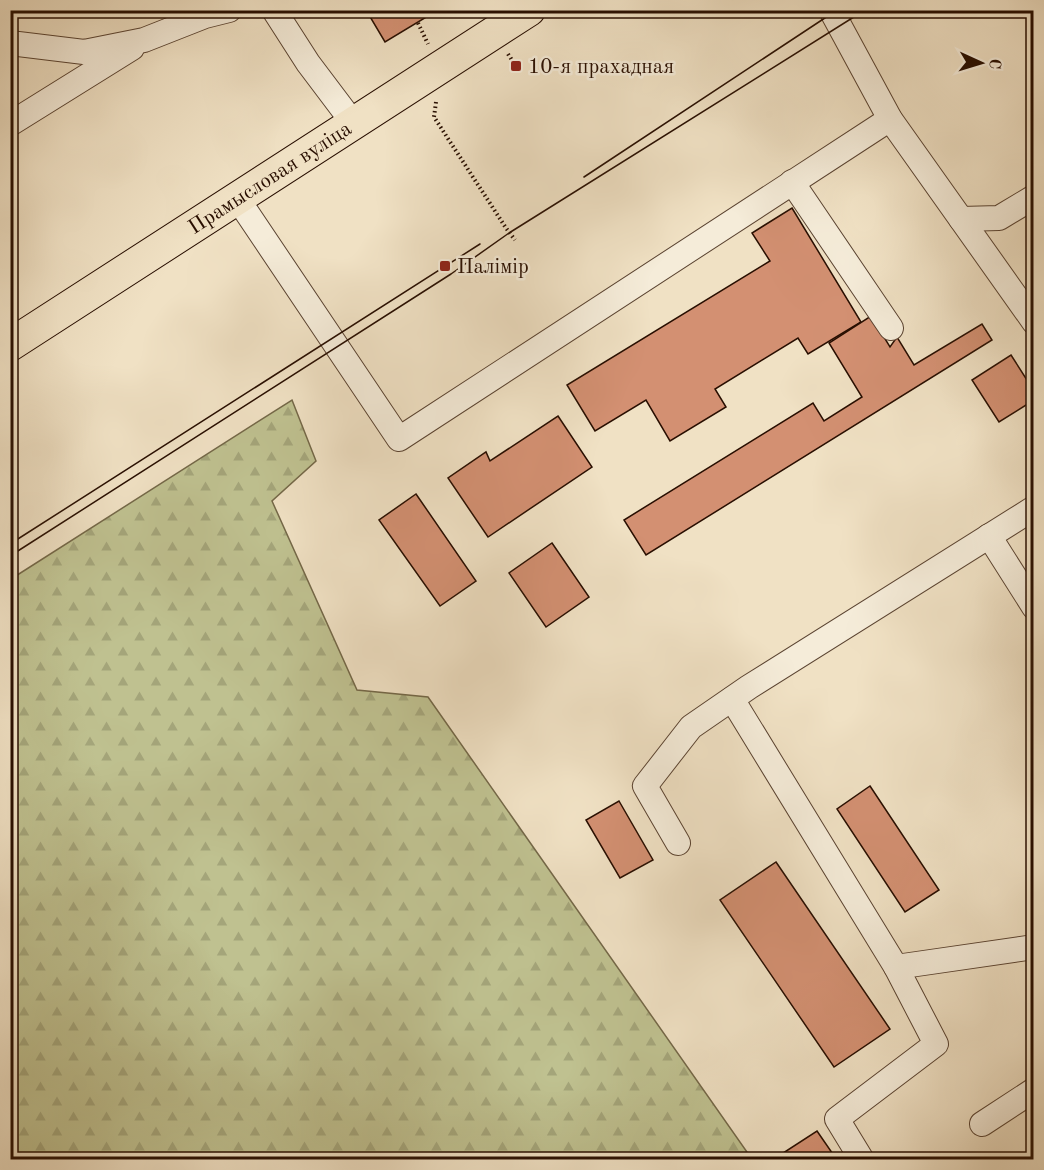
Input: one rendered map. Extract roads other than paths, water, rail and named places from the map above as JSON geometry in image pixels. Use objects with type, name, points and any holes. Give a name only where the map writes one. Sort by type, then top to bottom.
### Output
[{"type":"main road","name":"Прамысловая вуліца","points":[[10,345],[529,10]]},
{"type":"street","points":[[10,42],[84,52],[144,40],[205,16],[230,10]]},
{"type":"street","points":[[274,10],[308,63],[354,124]]},
{"type":"street","points":[[831,10],[890,118],[1034,322]]},
{"type":"street","points":[[10,124],[144,40]]},
{"type":"street","points":[[237,198],[399,439],[890,118]]},
{"type":"street","points":[[792,182],[891,327]]},
{"type":"street","points":[[961,219],[999,218],[1033,198]]},
{"type":"street","points":[[678,843],[645,786],[691,727],[1034,508]]},
{"type":"street","points":[[989,536],[1034,607]]},
{"type":"street","points":[[732,699],[896,967],[936,1044],[837,1119],[862,1160]]},
{"type":"street","points":[[896,967],[1034,947]]},
{"type":"street","points":[[982,1124],[1034,1090]]},
{"type":"tram line","points":[[584,177],[837,10]]},
{"type":"tram line","points":[[10,556],[451,274],[509,233],[865,10]]},
{"type":"tram line","points":[[10,544],[480,244]]},
{"type":"place","name":"10-я прахадная","points":[[516,66]]},
{"type":"place","name":"Палімір","points":[[445,266]]}]
